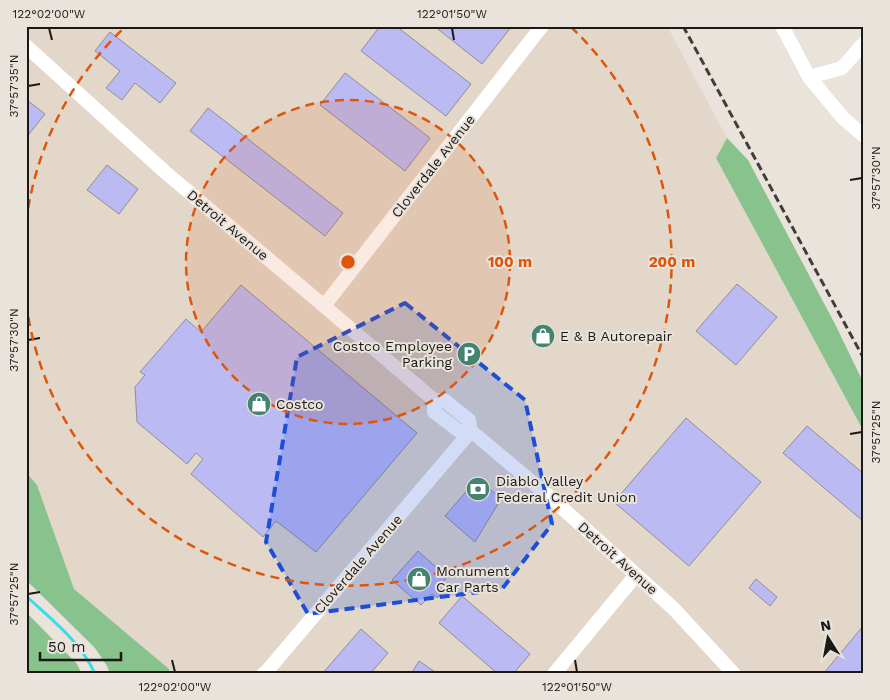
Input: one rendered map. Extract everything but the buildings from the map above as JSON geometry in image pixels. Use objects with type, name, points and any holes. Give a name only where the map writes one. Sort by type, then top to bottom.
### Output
[{"type":"street","name":"Cloverdale Avenue","points":[[324,306],[542,26]]},
{"type":"street","points":[[782,26],[808,77],[843,118],[864,136]]},
{"type":"street","points":[[808,77],[842,68],[864,43]]},
{"type":"street","name":"Detroit Avenue","points":[[26,46],[165,172],[434,400],[434,412],[459,431],[471,432],[550,497],[674,609],[734,674]]},
{"type":"street","name":"Cloverdale Avenue","points":[[263,674],[471,432]]},
{"type":"street","points":[[554,674],[636,575]]},
{"type":"highlighted area","points":[[405,303],[525,400],[552,524],[502,589],[308,614],[266,542],[297,357]]},
{"type":"shaded area","points":[[26,26],[667,26],[727,138],[716,158],[864,432],[864,674],[169,674],[169,669],[74,589],[37,485],[26,472]],"holes":[[[434,400],[469,420],[459,431]]]},
{"type":"green space","points":[[727,138],[748,160],[836,326],[864,384],[864,432],[716,158]]},
{"type":"green space","points":[[26,472],[37,485],[74,589],[169,669],[169,674],[110,674],[95,648],[26,580]]},
{"type":"green space","points":[[26,612],[77,664],[82,674],[26,674]]},
{"type":"waterway","points":[[26,596],[74,641],[95,674]]},
{"type":"railway","points":[[683,26],[864,359]]},
{"type":"place","name":"E & B Autorepair","points":[[543,336]]},
{"type":"place","name":"Costco Employee Parking","points":[[469,354]]},
{"type":"place","name":"Costco","points":[[259,404]]},
{"type":"place","name":"Diablo Valley Federal Credit Union","points":[[478,489]]},
{"type":"place","name":"Monument Car Parts","points":[[419,579]]}]
